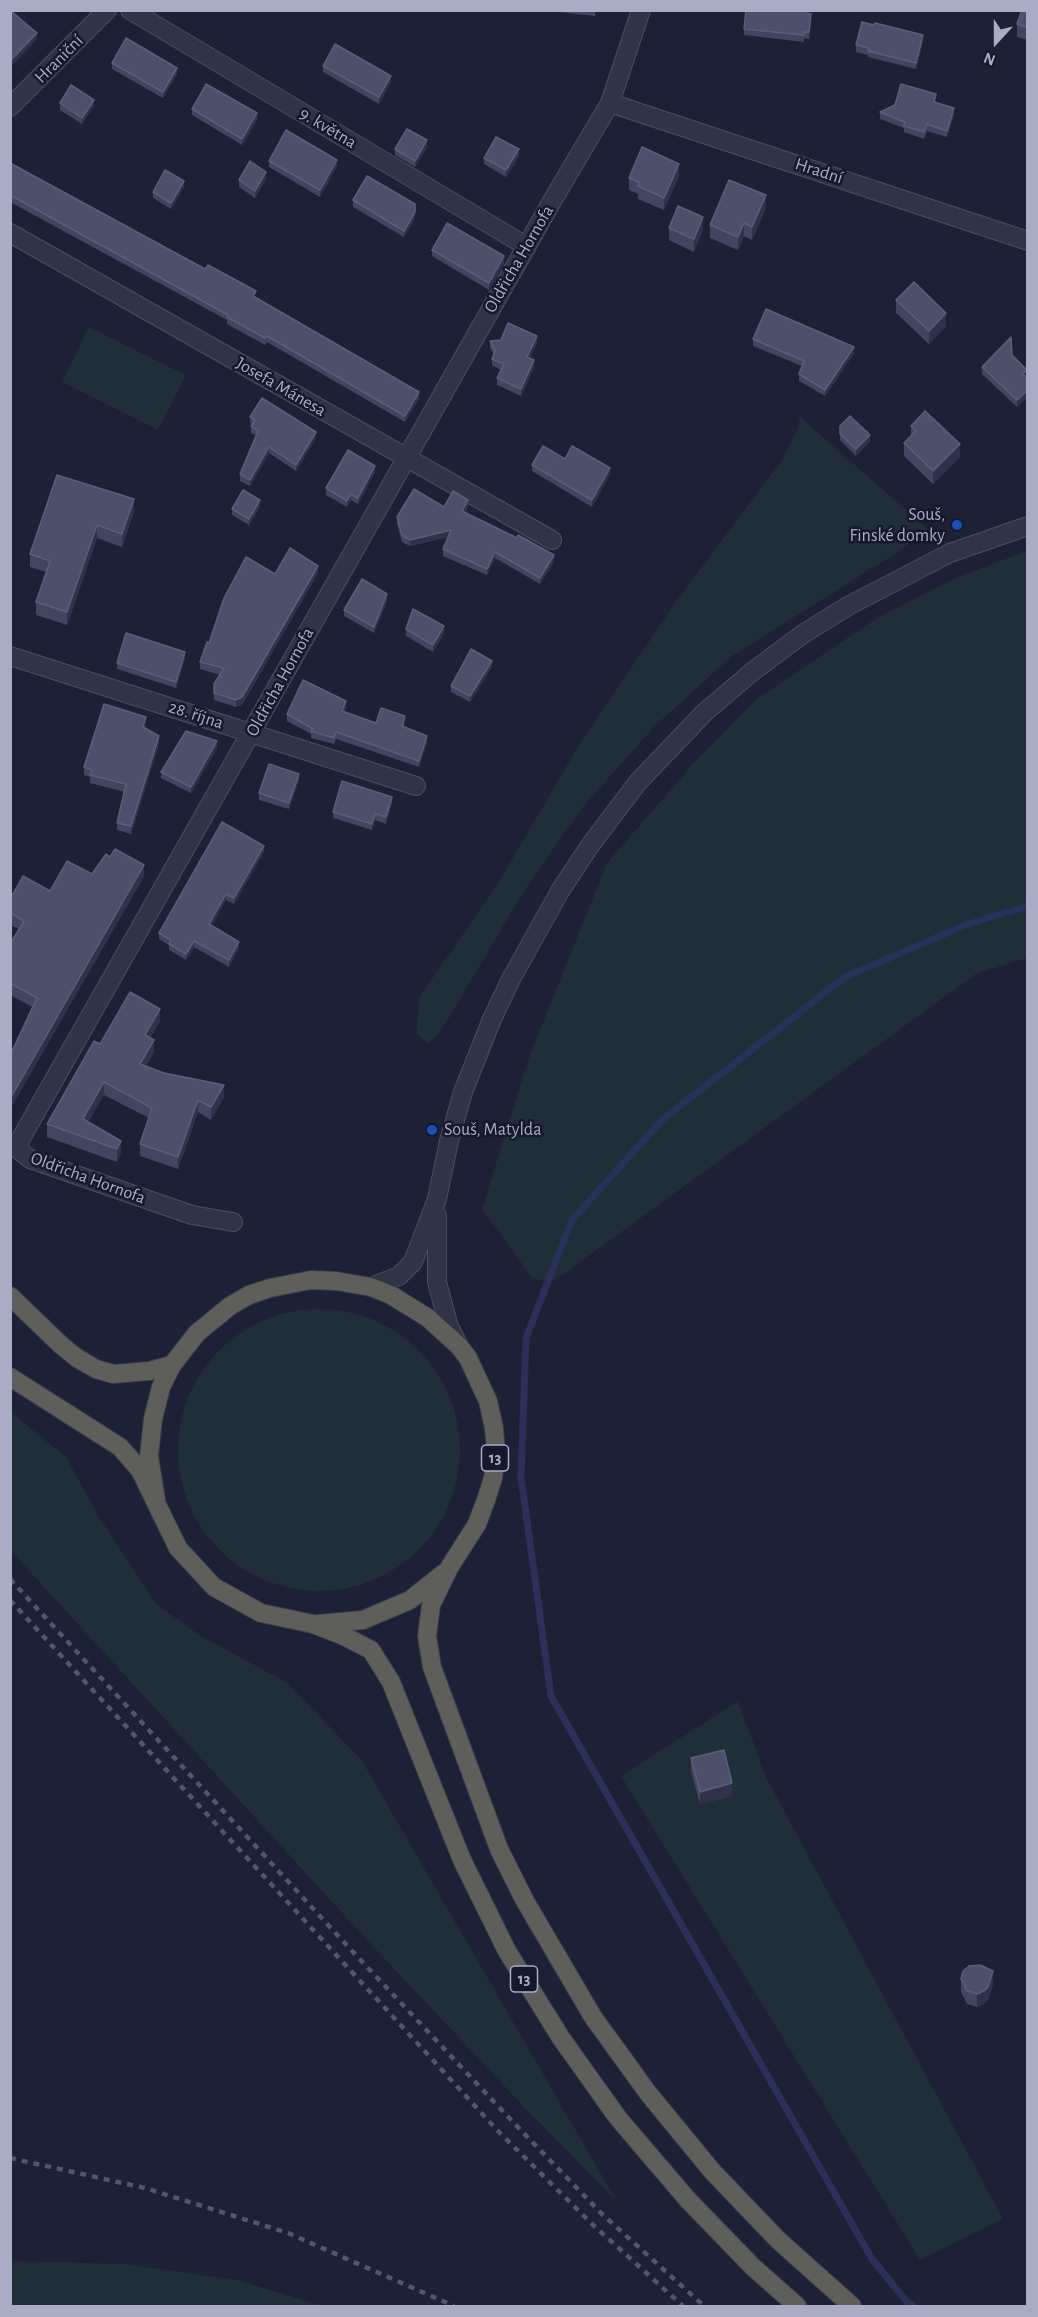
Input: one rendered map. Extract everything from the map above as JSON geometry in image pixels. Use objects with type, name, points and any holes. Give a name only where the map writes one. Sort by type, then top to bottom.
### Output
[{"type":"highway","name":"13","points":[[172,1365],[196,1333],[212,1319],[249,1295],[270,1288],[311,1280],[336,1281],[371,1287],[391,1295],[428,1318],[459,1346],[468,1358],[488,1401],[494,1428],[496,1452],[493,1478],[480,1516],[431,1605],[427,1636],[432,1667],[498,1849],[525,1901],[593,2017],[648,2093],[712,2171],[778,2240],[852,2307]]},
{"type":"highway","points":[[10,1296],[61,1345],[96,1369],[113,1374],[149,1371],[172,1365]]},
{"type":"highway","points":[[156,1500],[149,1456],[153,1419],[161,1387],[172,1365]]},
{"type":"highway","name":"13","points":[[10,1377],[120,1447],[140,1470],[178,1548],[214,1587],[261,1613],[313,1624],[371,1650],[391,1682],[462,1860],[507,1951],[561,2038],[618,2118],[688,2200],[753,2267],[797,2307]]},
{"type":"highway","points":[[313,1624],[363,1620],[410,1600],[450,1568]]},
{"type":"street","name":"Hraniční","points":[[10,107],[107,10]]},
{"type":"street","name":"9. května","points":[[130,10],[526,246]]},
{"type":"street","name":"Oldřicha Hornofa","points":[[233,1222],[192,1215],[68,1173],[30,1159],[20,1151],[18,1146],[405,459],[610,103],[641,10]]},
{"type":"street","name":"Hradní","points":[[610,103],[1028,241]]},
{"type":"street","name":"Josefa Mánesa","points":[[10,233],[405,459],[552,540]]},
{"type":"street","points":[[371,1287],[399,1276],[413,1262],[437,1198],[448,1141],[463,1092],[492,1019],[511,979],[574,869],[645,774],[705,712],[752,672],[803,634],[848,606],[950,553],[1028,526]]},
{"type":"street","name":"28. října","points":[[10,656],[416,786]]},
{"type":"street","points":[[437,1198],[437,1282],[447,1321],[459,1346]]},
{"type":"shaded area","points":[[89,327],[186,375],[158,430],[62,382]]},
{"type":"shaded area","points":[[800,417],[928,529],[898,552],[732,656],[655,726],[582,808],[522,894],[443,1028],[429,1044],[416,1034],[420,996],[497,885],[579,745],[675,603],[783,459],[798,429]]},
{"type":"shaded area","points":[[1027,551],[1027,958],[976,974],[554,1281],[533,1279],[482,1209],[528,1060],[607,863],[693,764],[758,698],[877,618],[960,576]]},
{"type":"shaded area","points":[[333,1309],[347,1311],[386,1325],[419,1350],[437,1371],[450,1396],[458,1422],[460,1450],[458,1478],[450,1504],[437,1529],[419,1550],[398,1568],[373,1581],[347,1589],[305,1591],[291,1589],[252,1575],[229,1559],[210,1540],[194,1517],[180,1478],[178,1436],[180,1422],[194,1383],[210,1360],[229,1341],[252,1325],[291,1311]]},
{"type":"shaded area","points":[[11,1412],[66,1457],[98,1515],[156,1604],[201,1636],[286,1682],[361,1759],[616,2200],[525,2108],[367,1940],[11,1551]]},
{"type":"shaded area","points":[[738,1701],[765,1775],[1003,2219],[920,2260],[621,1776]]},
{"type":"shaded area","points":[[11,2261],[124,2264],[237,2280],[323,2306],[11,2306]]},
{"type":"building","points":[[10,10],[37,33],[10,61]]},
{"type":"building","points":[[746,10],[806,10],[806,13],[811,14],[809,32],[804,32],[804,35],[744,29]]},
{"type":"building","points":[[1022,10],[1028,10],[1028,28],[1017,24]]},
{"type":"building","points":[[862,22],[923,35],[916,63],[868,51],[869,48],[856,45]]},
{"type":"building","points":[[126,38],[177,68],[163,92],[112,63]]},
{"type":"building","points":[[335,44],[391,76],[379,97],[323,66]]},
{"type":"building","points":[[206,84],[257,113],[242,139],[192,109]]},
{"type":"building","points":[[901,84],[936,94],[934,102],[954,108],[947,131],[927,124],[924,132],[904,126],[905,122],[880,112],[895,105]]},
{"type":"building","points":[[71,85],[94,100],[82,118],[60,103]]},
{"type":"building","points":[[407,129],[427,140],[415,161],[395,149]]},
{"type":"building","points":[[286,130],[337,160],[320,190],[269,161]]},
{"type":"building","points":[[496,137],[519,149],[506,170],[484,158]]},
{"type":"building","points":[[642,147],[679,164],[664,198],[638,186],[639,182],[629,178]]},
{"type":"building","points":[[250,161],[266,172],[255,191],[239,180]]},
{"type":"building","points":[[10,163],[205,269],[208,265],[256,291],[253,296],[419,392],[405,416],[267,336],[265,338],[227,317],[228,315],[10,195]]},
{"type":"building","points":[[165,170],[184,181],[171,203],[153,192]]},
{"type":"building","points":[[367,176],[415,204],[415,212],[404,231],[353,200]]},
{"type":"building","points":[[729,180],[766,195],[752,227],[744,223],[738,237],[710,225]]},
{"type":"building","points":[[678,206],[703,217],[694,239],[669,228]]},
{"type":"building","points":[[447,223],[504,256],[489,283],[432,250]]},
{"type":"building","points":[[914,282],[946,313],[929,331],[896,300]]},
{"type":"building","points":[[766,309],[854,347],[825,390],[799,374],[804,361],[753,339]]},
{"type":"building","points":[[508,323],[537,336],[527,357],[534,360],[521,389],[497,378],[504,364],[492,359],[495,351],[490,341],[501,340]]},
{"type":"building","points":[[1011,337],[1012,355],[1027,370],[1023,374],[1028,378],[1028,390],[1017,400],[982,367]]},
{"type":"building","points":[[262,398],[316,432],[296,465],[269,447],[250,480],[240,474],[258,431],[251,426],[255,420],[250,417]]},
{"type":"building","points":[[925,411],[960,444],[933,471],[904,443],[916,431],[911,426]]},
{"type":"building","points":[[850,416],[870,435],[856,449],[840,434],[840,426]]},
{"type":"building","points":[[543,446],[565,459],[572,446],[610,468],[592,500],[532,465]]},
{"type":"building","points":[[348,450],[375,466],[358,498],[351,494],[347,501],[326,488]]},
{"type":"building","points":[[57,475],[134,499],[122,534],[97,525],[67,612],[36,602],[50,561],[30,554]]},
{"type":"building","points":[[414,489],[444,507],[453,491],[468,500],[462,511],[517,538],[518,535],[554,555],[540,578],[495,552],[487,569],[443,549],[451,530],[410,540],[402,535],[397,517]]},
{"type":"building","points":[[243,490],[260,500],[249,519],[232,509]]},
{"type":"building","points":[[290,548],[318,566],[242,697],[236,700],[214,693],[214,684],[224,668],[200,662],[224,598],[246,557],[275,574]]},
{"type":"building","points":[[362,579],[387,594],[374,627],[344,610]]},
{"type":"building","points":[[413,609],[444,626],[433,645],[406,629]]},
{"type":"building","points":[[126,633],[185,652],[176,682],[117,663]]},
{"type":"building","points":[[471,649],[492,661],[470,696],[451,686]]},
{"type":"building","points":[[303,680],[346,701],[342,711],[376,723],[381,708],[405,716],[402,726],[427,736],[419,761],[336,732],[334,738],[311,731],[313,729],[287,714]]},
{"type":"building","points":[[104,704],[146,717],[143,727],[159,736],[131,826],[117,823],[126,784],[90,775],[92,770],[84,767]]},
{"type":"building","points":[[186,731],[217,741],[191,787],[161,772]]},
{"type":"building","points":[[269,764],[299,774],[289,803],[259,793]]},
{"type":"building","points":[[342,781],[392,797],[386,817],[375,814],[372,824],[333,812]]},
{"type":"building","points":[[222,822],[264,846],[234,898],[226,894],[209,924],[239,942],[229,960],[194,941],[186,954],[169,944],[171,940],[159,933]]},
{"type":"building","points":[[115,849],[144,865],[10,1099],[10,1048],[13,1049],[37,998],[10,983],[10,944],[24,921],[10,913],[10,893],[13,894],[23,876],[50,891],[67,861],[92,874],[106,854],[110,857]]},
{"type":"building","points":[[130,992],[160,1009],[145,1035],[154,1040],[140,1064],[164,1073],[224,1085],[211,1107],[198,1100],[178,1157],[140,1144],[152,1108],[104,1082],[83,1119],[121,1141],[117,1149],[47,1124],[94,1041],[100,1044]]},
{"type":"building","points":[[724,1750],[732,1783],[700,1792],[691,1758]]},
{"type":"building","points":[[980,1965],[993,1971],[988,1987],[977,1994],[967,1991],[961,1979],[963,1971],[969,1966]]},
{"type":"waterway","points":[[913,2306],[907,2302],[872,2259],[551,1696],[521,1477],[526,1338],[572,1220],[662,1120],[845,977],[968,924],[1028,906]]},
{"type":"railway","points":[[10,1579],[353,1952],[512,2121],[602,2214],[704,2306]]},
{"type":"railway","points":[[10,1600],[498,2131],[592,2224],[683,2306]]},
{"type":"railway","points":[[10,2158],[145,2188],[288,2233],[454,2306]]},
{"type":"place","name":"Souš, Finské domky","points":[[957,525]]},
{"type":"place","name":"Souš, Matylda","points":[[432,1130]]}]
